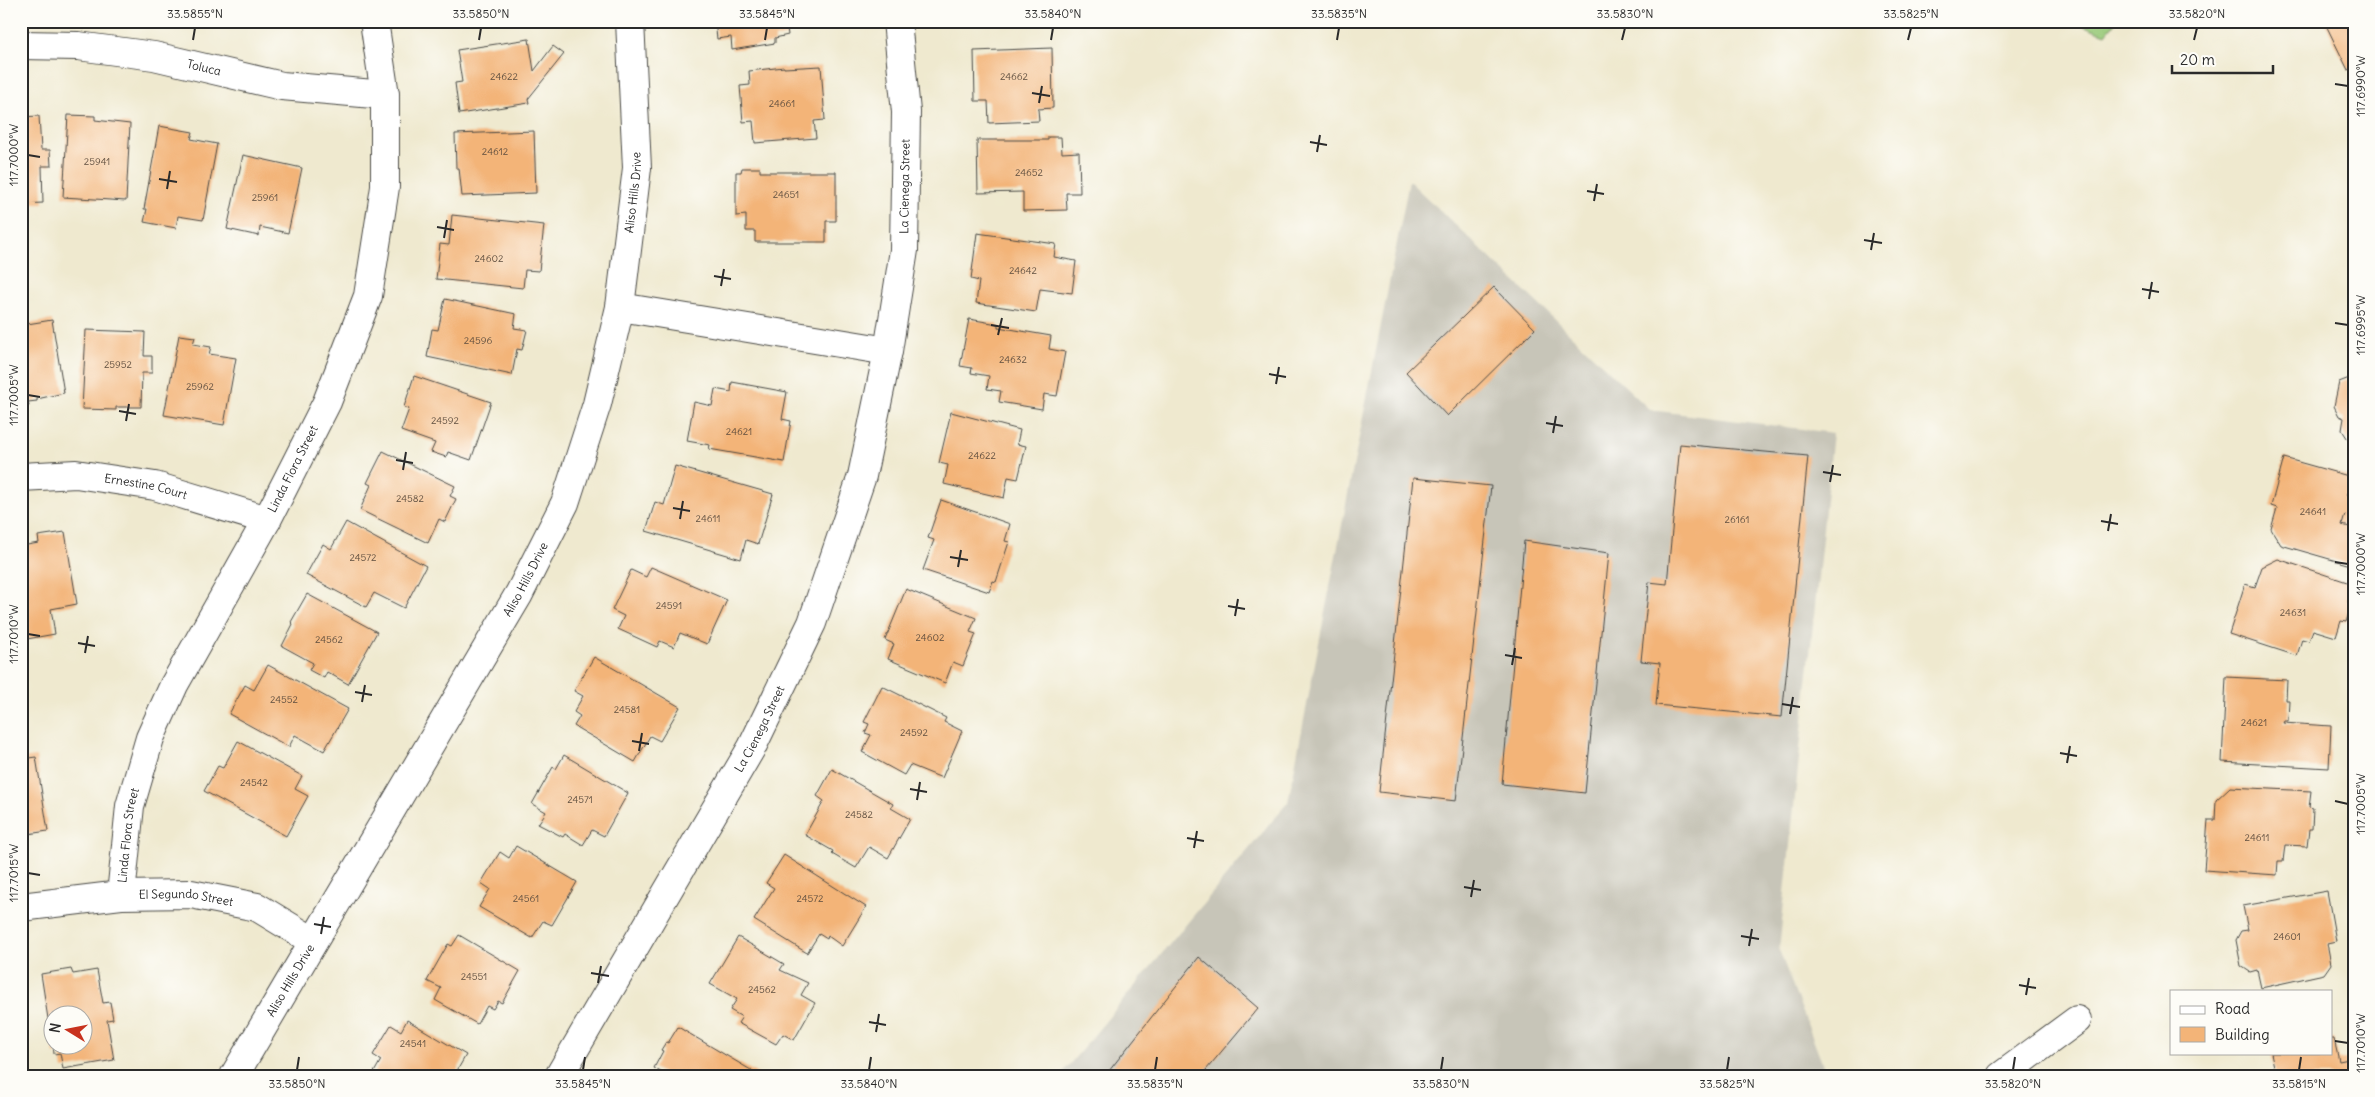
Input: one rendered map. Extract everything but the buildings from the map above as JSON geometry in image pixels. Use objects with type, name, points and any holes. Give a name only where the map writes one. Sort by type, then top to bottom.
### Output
[{"type":"street","name":"Linda Flora Street","points":[[121,895],[130,806],[150,738],[174,685],[267,520],[327,402],[368,296],[385,187],[385,95],[374,21]]},
{"type":"street","name":"Aliso Hills Drive","points":[[234,1076],[519,594],[565,503],[597,404],[620,307],[637,168],[630,21]]},
{"type":"street","name":"La Cienega Street","points":[[559,1076],[752,747],[812,623],[862,476],[888,351],[904,250],[906,112],[897,21]]},
{"type":"street","name":"Toluca","points":[[21,45],[78,46],[154,56],[282,86],[385,95]]},
{"type":"street","points":[[620,307],[888,351]]},
{"type":"street","name":"Ernestine Court","points":[[21,477],[76,474],[155,486],[267,520]]},
{"type":"street","name":"El Segundo Street","points":[[21,906],[121,895],[191,894],[257,907],[313,941]]},
{"type":"street","points":[[2001,1076],[2077,1020]]},
{"type":"shaded area","points":[[1409,181],[1650,410],[1833,433],[1779,950],[1827,1076],[1060,1076],[1288,802]]},
{"type":"green space","points":[[2071,21],[2116,21],[2106,34]]}]
